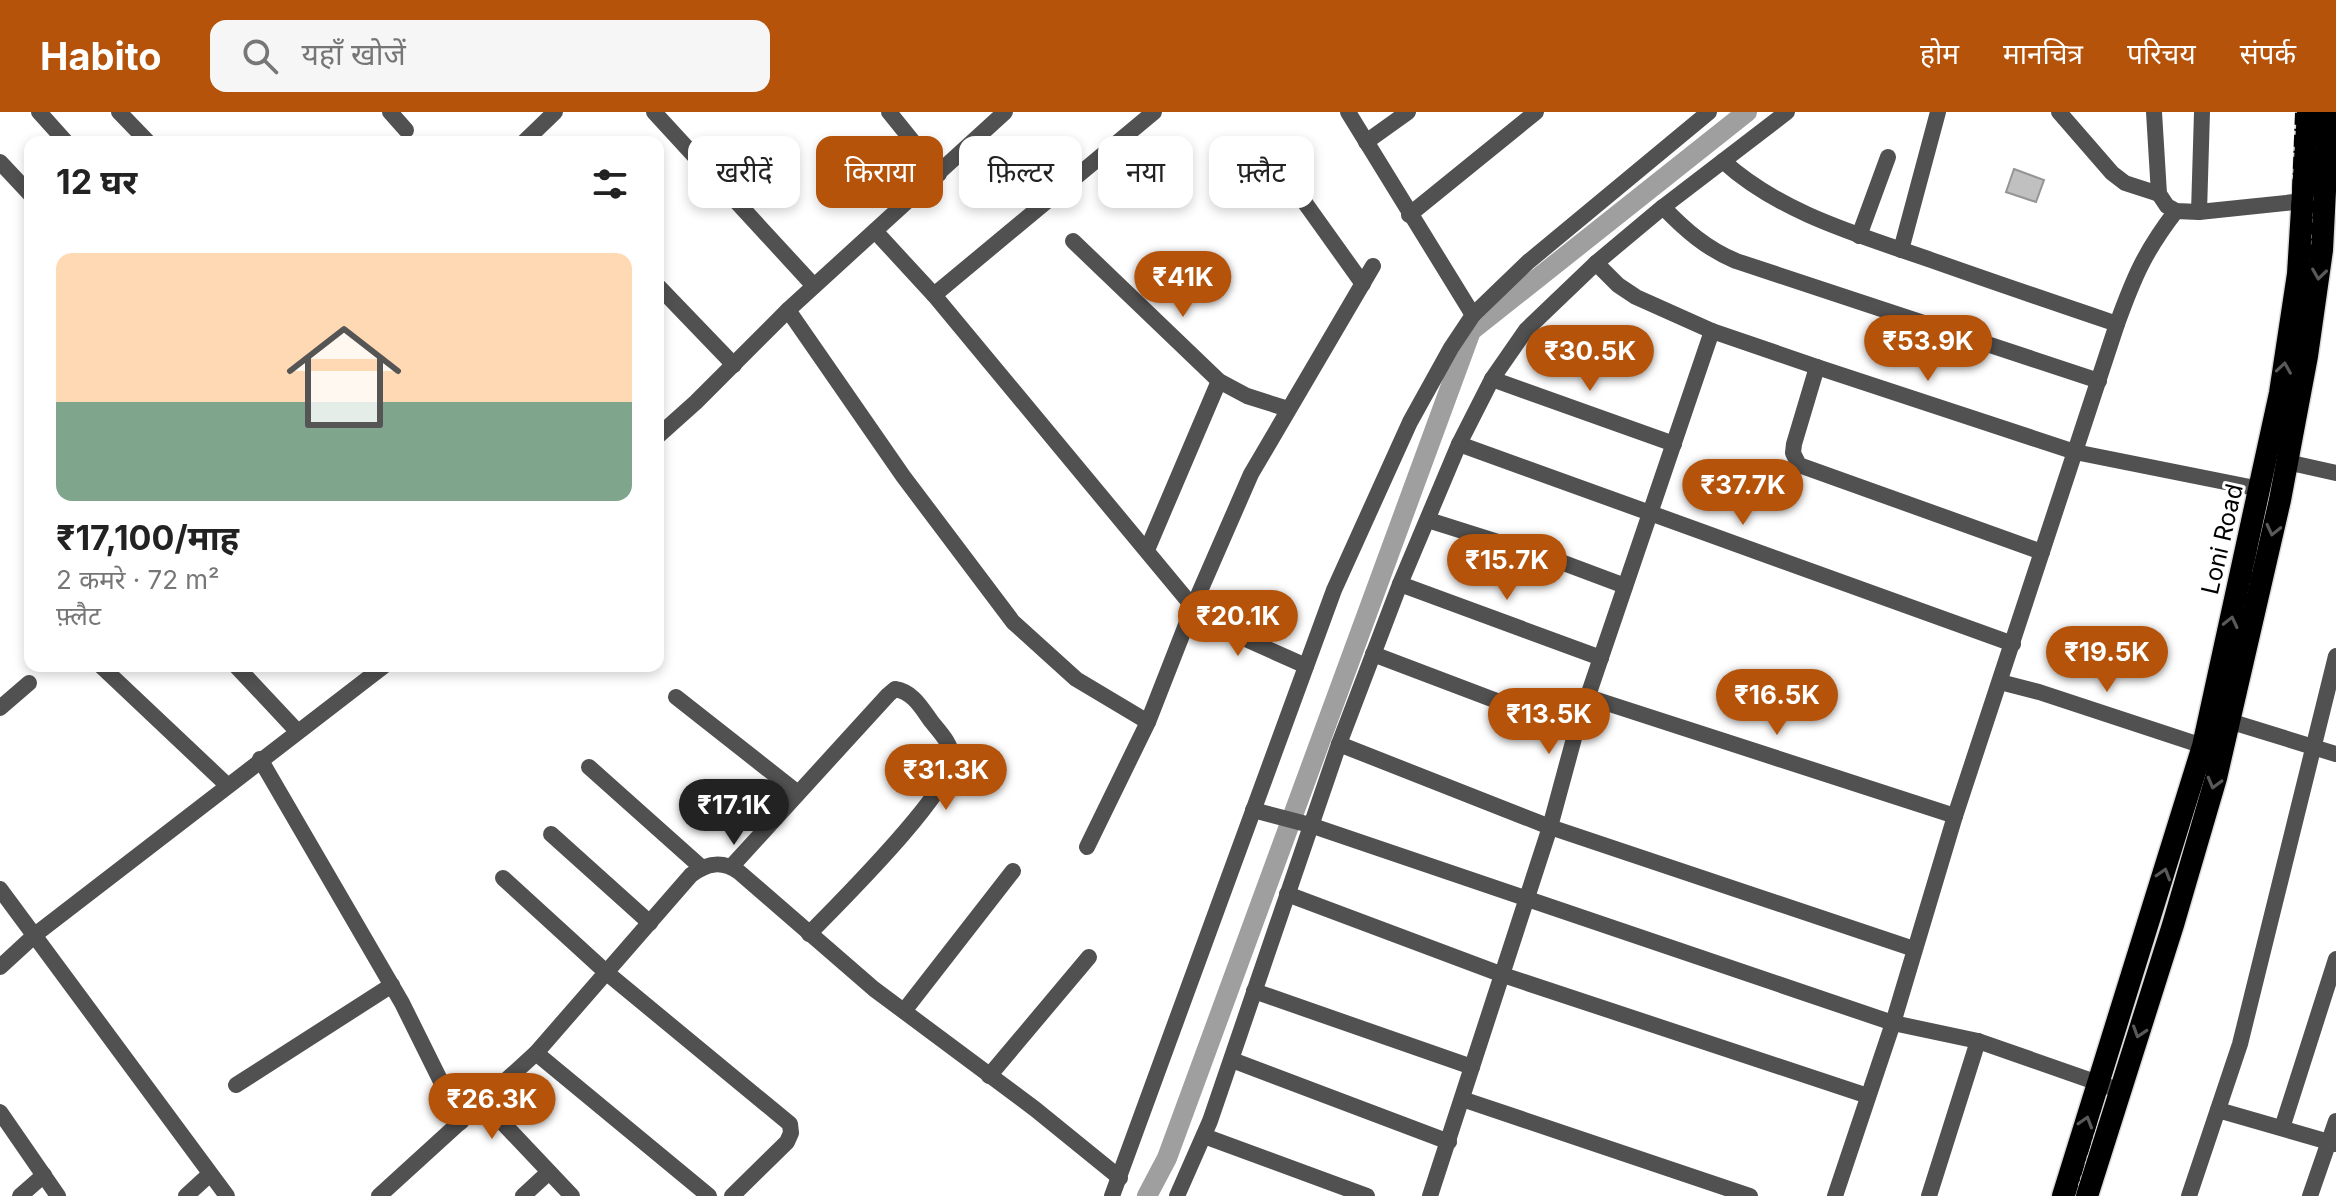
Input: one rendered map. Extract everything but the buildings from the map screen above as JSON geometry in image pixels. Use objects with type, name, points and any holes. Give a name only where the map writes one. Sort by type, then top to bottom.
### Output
[{"type":"highway","name":"Loni Road","points":[[2063,1196],[2203,746],[2280,393],[2298,274],[2308,112]]},
{"type":"highway","name":"Loni Road","points":[[2087,1196],[2216,778],[2287,462],[2307,356],[2322,250],[2329,112]]},
{"type":"street","points":[[39,112],[61,136]]},
{"type":"street","points":[[119,112],[142,136]]},
{"type":"street","points":[[390,112],[406,130]]},
{"type":"street","points":[[530,136],[555,112]]},
{"type":"street","points":[[654,112],[814,286]]},
{"type":"street","points":[[889,112],[908,136]]},
{"type":"street","points":[[943,170],[1005,112]]},
{"type":"street","points":[[934,295],[1154,112]]},
{"type":"street","points":[[1348,112],[1473,315]]},
{"type":"street","points":[[1366,142],[1408,112]]},
{"type":"street","points":[[1409,215],[1536,112]]},
{"type":"street","points":[[1112,1196],[1334,590],[1410,422],[1473,315],[1528,262],[1709,112]]},
{"type":"street","points":[[1177,1196],[1204,1136],[1232,1060],[1310,825],[1373,654],[1459,444],[1492,379],[1526,330],[1596,263],[1787,112]]},
{"type":"street","points":[[1901,250],[1938,112]]},
{"type":"street","points":[[2059,112],[2112,173],[2125,183],[2159,194]]},
{"type":"street","points":[[2154,112],[2159,194],[2167,206],[2176,211],[2199,212],[2304,201]]},
{"type":"street","points":[[2199,212],[2202,112]]},
{"type":"street","points":[[1859,236],[1888,157]]},
{"type":"street","points":[[1723,161],[1765,195],[1859,236],[2117,324]]},
{"type":"street","points":[[0,162],[24,188]]},
{"type":"street","points":[[1663,207],[1706,246],[1736,261],[2099,381]]},
{"type":"street","points":[[664,430],[788,310],[901,208]]},
{"type":"street","points":[[1309,208],[1363,284]]},
{"type":"street","points":[[1835,1196],[1893,1023],[1955,816],[2117,324],[2139,266],[2150,245],[2176,211]]},
{"type":"street","points":[[875,231],[934,295],[1193,607],[1230,632],[1306,666]]},
{"type":"street","points":[[1073,241],[1219,381],[1247,396],[1288,409]]},
{"type":"street","points":[[1596,263],[1618,285],[1636,297],[1712,331],[1817,367],[2075,452],[2260,489]]},
{"type":"street","points":[[1087,847],[1148,722],[1193,607],[1251,474],[1373,266]]},
{"type":"street","points":[[664,292],[734,365]]},
{"type":"street","points":[[788,310],[903,476],[1013,622],[1076,679],[1148,722]]},
{"type":"street","points":[[1430,1196],[1550,827],[1576,731],[1712,331]]},
{"type":"street","points":[[1817,367],[1794,444],[1793,453],[1799,465],[2042,552]]},
{"type":"street","points":[[1492,379],[1674,444]]},
{"type":"street","points":[[1147,550],[1219,381]]},
{"type":"street","points":[[1459,444],[2013,644]]},
{"type":"street","points":[[2287,462],[2336,473]]},
{"type":"street","points":[[1428,520],[1561,562],[1625,586]]},
{"type":"street","points":[[1400,584],[1601,658]]},
{"type":"street","points":[[1373,654],[1576,731]]},
{"type":"street","points":[[2189,1196],[2240,1044],[2336,656]]},
{"type":"street","points":[[107,672],[227,785]]},
{"type":"street","points":[[242,672],[297,731]]},
{"type":"street","points":[[0,967],[36,934],[376,672]]},
{"type":"street","points":[[2000,682],[2203,746]]},
{"type":"street","points":[[0,708],[29,683]]},
{"type":"street","points":[[731,867],[895,689],[912,696],[952,753],[950,769],[914,823],[809,934]]},
{"type":"street","points":[[676,697],[798,793]]},
{"type":"street","points":[[1588,697],[1955,816]]},
{"type":"street","points":[[2229,721],[2336,754]]},
{"type":"street","points":[[1339,744],[1550,827],[1914,949]]},
{"type":"street","points":[[260,759],[392,985],[461,1122]]},
{"type":"street","points":[[589,767],[701,867]]},
{"type":"street","points":[[1253,810],[1310,825],[1893,1023],[1978,1041],[2121,1091]]},
{"type":"street","points":[[551,834],[650,923]]},
{"type":"street","points":[[379,1196],[536,1053],[691,875],[701,867],[719,863],[731,867],[904,1011],[1120,1178]]},
{"type":"street","points":[[904,1011],[1013,871]]},
{"type":"street","points":[[503,878],[607,973],[790,1124],[791,1133],[787,1142],[732,1196]]},
{"type":"street","points":[[0,889],[227,1196]]},
{"type":"street","points":[[1287,894],[1503,975],[1868,1096]]},
{"type":"street","points":[[989,1076],[1089,957]]},
{"type":"street","points":[[2282,1128],[2336,959]]},
{"type":"street","points":[[236,1085],[392,985]]},
{"type":"street","points":[[1254,991],[1472,1067]]},
{"type":"street","points":[[1929,1196],[1978,1041]]},
{"type":"street","points":[[536,1053],[709,1196]]},
{"type":"street","points":[[1232,1060],[1449,1142]]},
{"type":"street","points":[[1462,1099],[1750,1196]]},
{"type":"street","points":[[483,1102],[572,1196]]},
{"type":"street","points":[[2218,1110],[2332,1142]]},
{"type":"street","points":[[0,1112],[58,1196]]},
{"type":"street","points":[[2310,1196],[2332,1142],[2336,1121]]},
{"type":"street","points":[[1204,1136],[1367,1196]]},
{"type":"street","points":[[523,1196],[549,1172]]},
{"type":"street","points":[[186,1196],[210,1174]]},
{"type":"street","points":[[20,1196],[44,1175]]},
{"type":"waterway","points":[[1147,1196],[1167,1158],[1471,331],[1747,112]]},
{"type":"railway","points":[[2072,1196],[2186,816],[2244,599],[2288,377],[2298,112]]},
{"type":"railway","points":[[2093,1196],[2206,821],[2263,604],[2308,380],[2318,112]]}]
